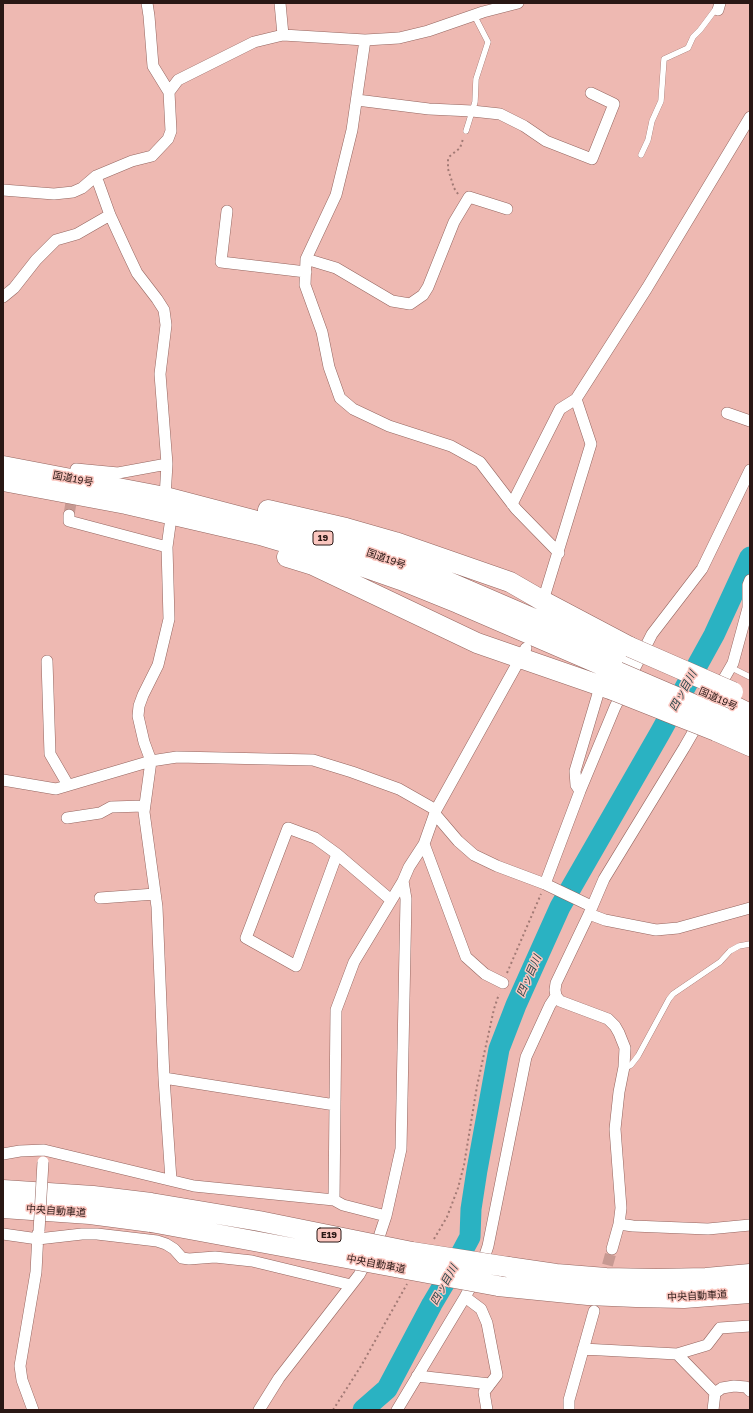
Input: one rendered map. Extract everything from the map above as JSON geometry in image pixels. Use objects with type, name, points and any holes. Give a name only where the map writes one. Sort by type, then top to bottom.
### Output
[{"type":"highway","name":"国道19号","points":[[3,466],[165,497],[329,540],[430,574],[625,659],[730,709],[750,714]]},
{"type":"highway","name":"国道19号","points":[[3,481],[126,504],[260,535],[351,562],[458,602],[625,659]]},
{"type":"highway","name":"19","points":[[165,497],[221,499],[346,528],[395,542],[510,582],[542,606],[625,659],[730,709],[750,746]]},
{"type":"highway","name":"19","points":[[126,504],[143,518],[271,552],[312,565],[477,643],[524,652],[605,688],[730,709]]},
{"type":"highway","name":"国道19号","points":[[730,709],[750,729]]},
{"type":"highway","name":"中央自動車道","points":[[3,1190],[93,1196],[151,1212],[498,1286],[588,1295],[636,1297],[684,1298],[750,1293]]},
{"type":"highway","name":"中央自動車道","points":[[3,1208],[90,1214],[151,1212],[259,1221],[412,1252],[556,1274],[606,1278],[656,1279],[706,1278],[750,1274]]},
{"type":"street","points":[[3,190],[54,194],[68,193],[82,188],[96,176],[132,161],[152,156],[168,139],[171,131],[169,92],[153,66],[147,3]]},
{"type":"street","points":[[280,3],[283,36]]},
{"type":"street","points":[[169,92],[178,80],[254,42],[283,36],[365,40],[399,38],[428,32],[474,15],[518,3]]},
{"type":"street","points":[[365,40],[352,130],[336,195],[306,259],[305,285],[322,332],[329,367],[340,398],[353,409],[389,426],[451,446],[480,462],[512,504],[559,553]]},
{"type":"street","points":[[357,100],[429,109],[500,114],[524,126],[546,141],[592,159],[614,104],[591,93]]},
{"type":"street","points":[[512,504],[560,409],[576,399],[647,288],[750,118]]},
{"type":"street","points":[[96,176],[110,215],[137,273],[164,310],[166,325],[160,374],[167,464],[165,497]]},
{"type":"street","points":[[306,259],[336,268],[392,300],[410,304],[423,295],[428,287],[454,222],[469,197],[507,209]]},
{"type":"street","points":[[227,211],[221,262],[306,272]]},
{"type":"street","points":[[3,297],[14,288],[36,260],[56,240],[77,234],[110,215]]},
{"type":"street","points":[[542,606],[591,444],[576,399]]},
{"type":"street","points":[[727,412],[750,421]]},
{"type":"street","points":[[76,469],[118,473],[167,464]]},
{"type":"street","points":[[547,885],[580,791],[615,707],[652,634],[702,569],[750,470]]},
{"type":"street","points":[[69,515],[69,521],[167,547]]},
{"type":"street","points":[[170,525],[167,547],[168,619],[158,665],[143,695],[139,706],[138,716],[144,742],[151,761],[144,812],[157,907],[164,1078],[171,1180]]},
{"type":"street","points":[[612,1249],[619,1224],[621,1197],[615,1129],[619,1092],[624,1067],[625,1048],[620,1033],[608,1019],[560,1001],[556,996],[556,983],[587,907],[684,748],[733,663],[748,608],[748,585],[750,580]]},
{"type":"street","points":[[334,1200],[336,1010],[354,962],[404,881],[409,867],[424,844],[436,812],[524,652]]},
{"type":"street","points":[[47,661],[50,754],[68,785]]},
{"type":"street","points":[[580,791],[576,785],[576,771],[605,688]]},
{"type":"street","points":[[3,780],[56,789],[151,761],[177,757],[313,760],[399,789],[436,812],[458,841],[474,855],[497,866],[547,885],[587,907],[605,920],[656,930],[678,928],[750,908]]},
{"type":"street","points":[[67,818],[100,812],[111,807],[144,806]]},
{"type":"street","points":[[337,854],[296,966],[246,938],[288,828],[315,838],[337,854],[391,900]]},
{"type":"street","points":[[424,844],[466,957],[484,974],[503,983]]},
{"type":"street","points":[[259,1410],[279,1378],[359,1275],[377,1243],[386,1216],[401,1149],[406,899],[404,881]]},
{"type":"street","points":[[100,898],[155,894]]},
{"type":"street","points":[[397,1410],[480,1270],[488,1246],[526,1057],[556,996]]},
{"type":"street","points":[[164,1078],[335,1105]]},
{"type":"street","points":[[3,1154],[20,1150],[44,1150],[194,1186],[334,1200],[343,1205],[386,1216]]},
{"type":"street","points":[[33,1410],[22,1380],[20,1366],[36,1272],[44,1150]]},
{"type":"street","points":[[619,1224],[708,1229],[750,1225]]},
{"type":"street","points":[[3,1234],[97,1234],[156,1241],[174,1248],[182,1258],[189,1259],[215,1257],[252,1261],[351,1285]]},
{"type":"street","points":[[465,1297],[481,1309],[487,1323],[497,1375],[484,1392],[487,1410]]},
{"type":"street","points":[[569,1410],[569,1400],[594,1311]]},
{"type":"street","points":[[583,1349],[678,1354],[707,1345],[720,1328],[750,1326]]},
{"type":"street","points":[[678,1354],[715,1393]]},
{"type":"street","points":[[417,1376],[490,1384]]},
{"type":"street","points":[[713,1410],[715,1393],[722,1388],[734,1386],[746,1387],[750,1391]]},
{"type":"lane","points":[[641,155],[648,140],[652,121],[661,101],[664,59],[688,48],[693,37],[719,7]]},
{"type":"lane","points":[[466,131],[475,102],[476,79],[488,42],[474,15]]},
{"type":"lane","points":[[730,667],[750,677]]},
{"type":"lane","points":[[624,1067],[631,1065],[638,1056],[668,999],[673,994],[720,962],[730,951],[739,946],[750,944]]},
{"type":"path","points":[[465,203],[454,188],[448,169],[448,159],[460,148],[466,131]]},
{"type":"path","points":[[432,1242],[448,1217],[458,1188],[464,1165],[477,1086],[494,1009],[516,948],[547,885]]},
{"type":"path","points":[[332,1410],[362,1366],[409,1280]]},
{"type":"waterway","name":"四ッ目川","points":[[363,1410],[387,1389],[432,1304],[470,1237],[471,1209],[477,1170],[499,1049],[516,1005],[560,907],[660,733],[714,635],[750,557]]},
{"type":"tunnel","points":[[69,515],[73,490]]},
{"type":"tunnel","points":[[603,1281],[612,1249]]}]
